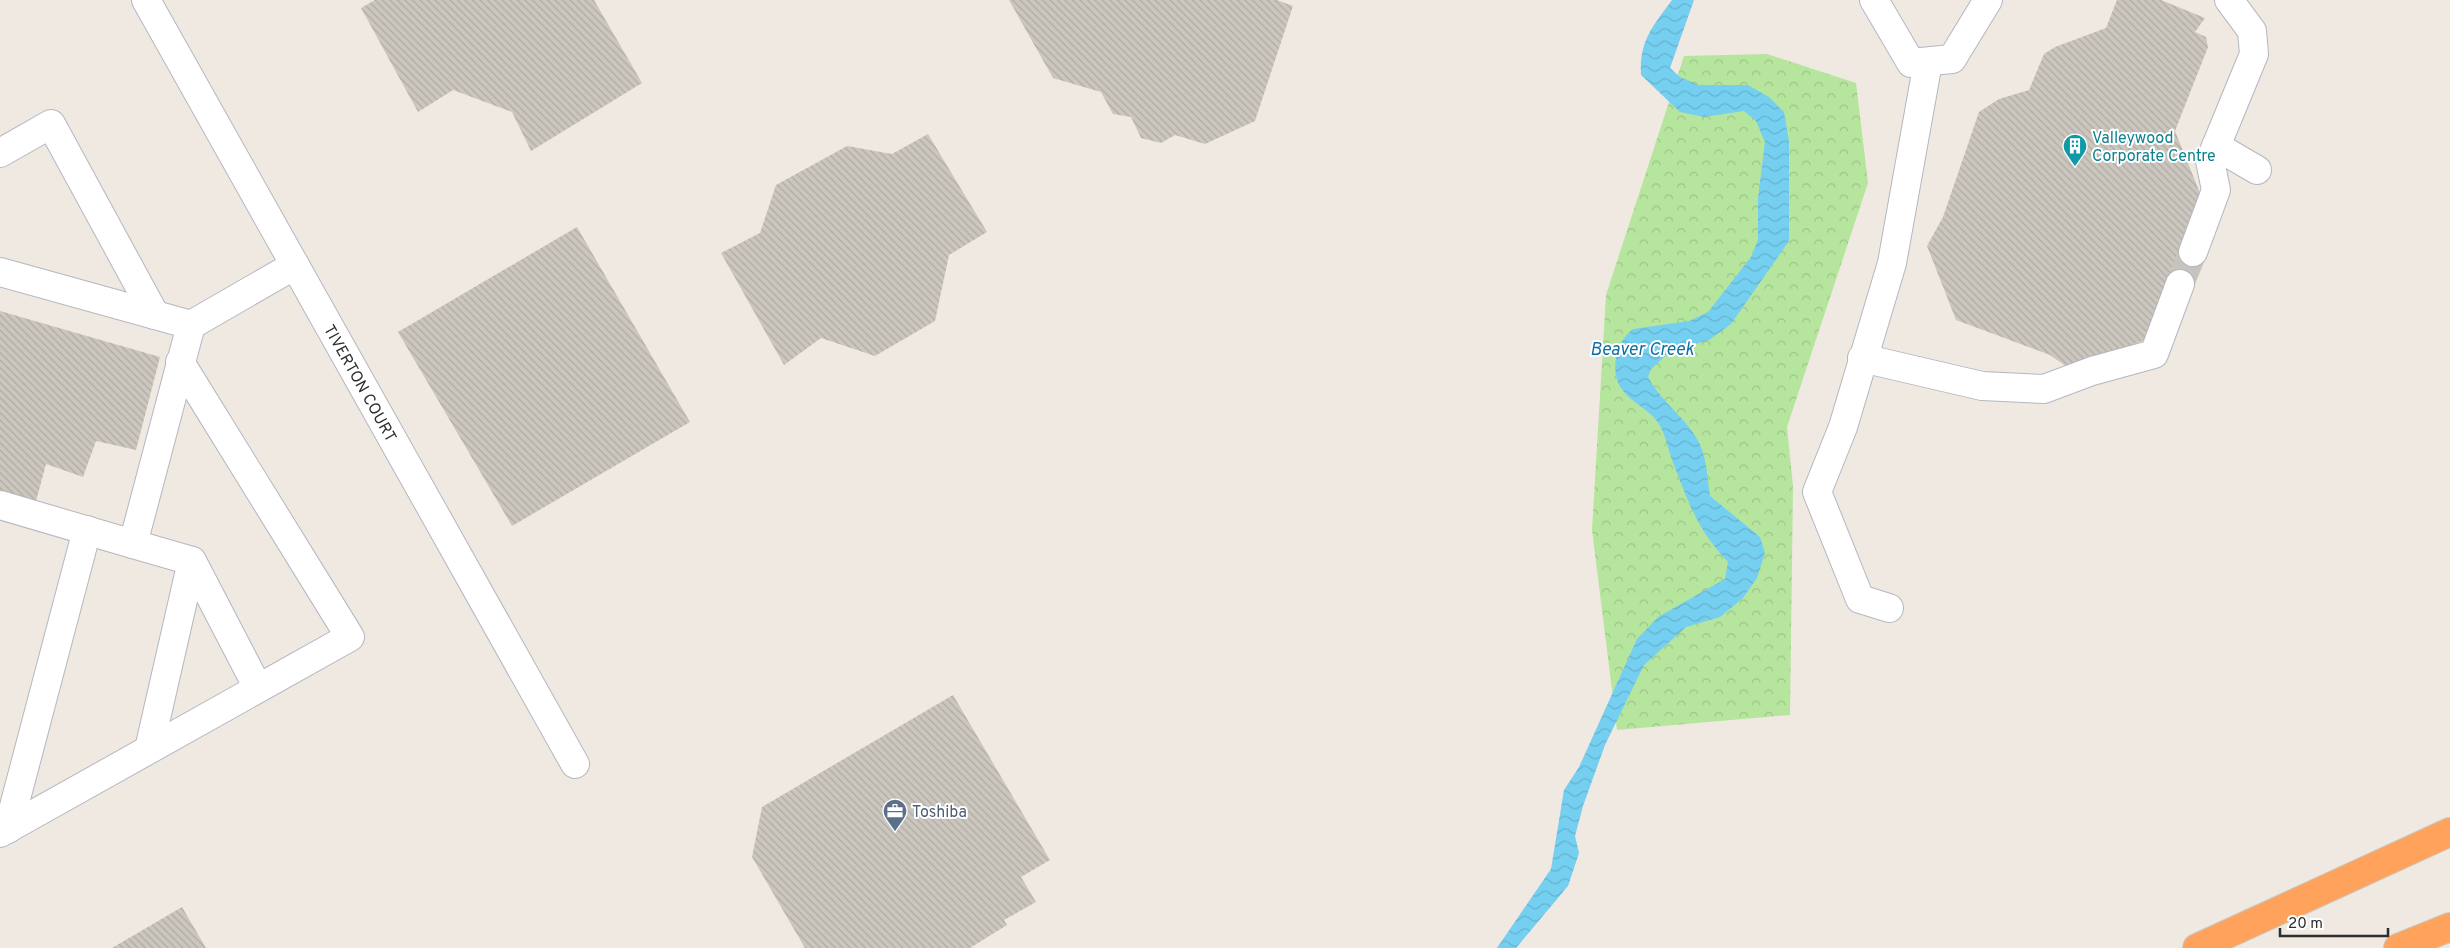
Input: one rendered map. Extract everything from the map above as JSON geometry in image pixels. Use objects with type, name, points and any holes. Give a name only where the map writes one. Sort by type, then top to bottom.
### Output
[{"type":"highway","points":[[2197,948],[2450,832]]},
{"type":"highway","points":[[2398,948],[2450,927]]},
{"type":"street","name":"TIVERTON COURT","points":[[146,0],[575,764]]},
{"type":"street","points":[[1874,0],[1911,64],[1952,59],[1988,0]]},
{"type":"street","points":[[2194,252],[2216,190],[2210,161],[2254,54],[2252,31],[2229,0]]},
{"type":"street","points":[[1889,608],[1860,599],[1817,492],[1843,427],[1862,358],[1892,263],[1928,62]]},
{"type":"street","points":[[0,153],[50,124],[155,315]]},
{"type":"street","points":[[2216,146],[2257,170]]},
{"type":"street","points":[[132,544],[191,325],[295,265]]},
{"type":"street","points":[[0,272],[191,325]]},
{"type":"street","points":[[1862,358],[1982,386],[2044,389],[2092,371],[2154,354],[2180,284]]},
{"type":"street","points":[[4,831],[350,637],[180,362]]},
{"type":"street","points":[[0,506],[192,562],[258,688]]},
{"type":"street","points":[[4,831],[87,530]]},
{"type":"street","points":[[150,750],[192,562]]},
{"type":"green space","points":[[1767,54],[1856,83],[1868,183],[1787,427],[1793,486],[1790,715],[1617,730],[1592,530],[1606,295],[1684,56]]},
{"type":"water","name":"Beaver Creek","points":[[1672,0],[1694,0],[1670,68],[1680,77],[1698,85],[1748,85],[1769,97],[1784,112],[1789,141],[1789,241],[1731,324],[1709,340],[1671,351],[1651,369],[1648,377],[1660,395],[1692,431],[1700,445],[1706,466],[1710,496],[1760,537],[1765,553],[1757,578],[1743,598],[1720,617],[1686,627],[1644,665],[1605,745],[1583,806],[1575,836],[1579,853],[1568,886],[1516,948],[1497,948],[1551,869],[1564,790],[1579,767],[1637,639],[1658,617],[1725,579],[1728,562],[1708,538],[1694,514],[1659,424],[1623,391],[1615,370],[1618,350],[1624,338],[1633,329],[1689,321],[1708,312],[1751,257],[1758,240],[1758,198],[1765,142],[1756,121],[1744,111],[1704,117],[1680,112],[1641,75],[1642,53],[1645,43],[1653,26]]},
{"type":"building","points":[[375,0],[594,0],[642,83],[531,151],[512,112],[453,90],[418,112],[361,8]]},
{"type":"building","points":[[1009,0],[1277,0],[1293,6],[1255,121],[1205,144],[1175,135],[1161,143],[1141,138],[1131,117],[1113,114],[1101,92],[1053,78]]},
{"type":"building","name":"Valleywood Corporate Centre","points":[[2117,0],[2161,0],[2205,18],[2195,32],[2206,37],[2208,47],[2175,131],[2206,212],[2155,336],[2070,369],[2050,355],[1956,320],[1927,246],[1943,217],[1979,112],[1999,99],[2029,90],[2044,54],[2055,47],[2106,28]]},
{"type":"building","points":[[928,134],[987,232],[949,255],[935,321],[875,356],[821,338],[784,365],[721,253],[760,233],[776,185],[847,146],[892,154]]},
{"type":"building","points":[[577,227],[690,422],[512,526],[398,332]]},
{"type":"building","points":[[0,311],[160,357],[136,450],[96,441],[83,477],[46,464],[35,505],[0,495]]},
{"type":"building","name":"Toshiba","points":[[953,695],[1050,860],[1021,877],[1036,902],[1004,920],[1007,925],[970,948],[805,948],[752,857],[762,807]]},
{"type":"building","points":[[182,907],[206,948],[112,948]]},
{"type":"tunnel","points":[[2180,284],[2193,252]]},
{"type":"place","name":"Valleywood Corporate Centre","points":[[2075,167]]},
{"type":"place","name":"Toshiba","points":[[895,832]]}]
